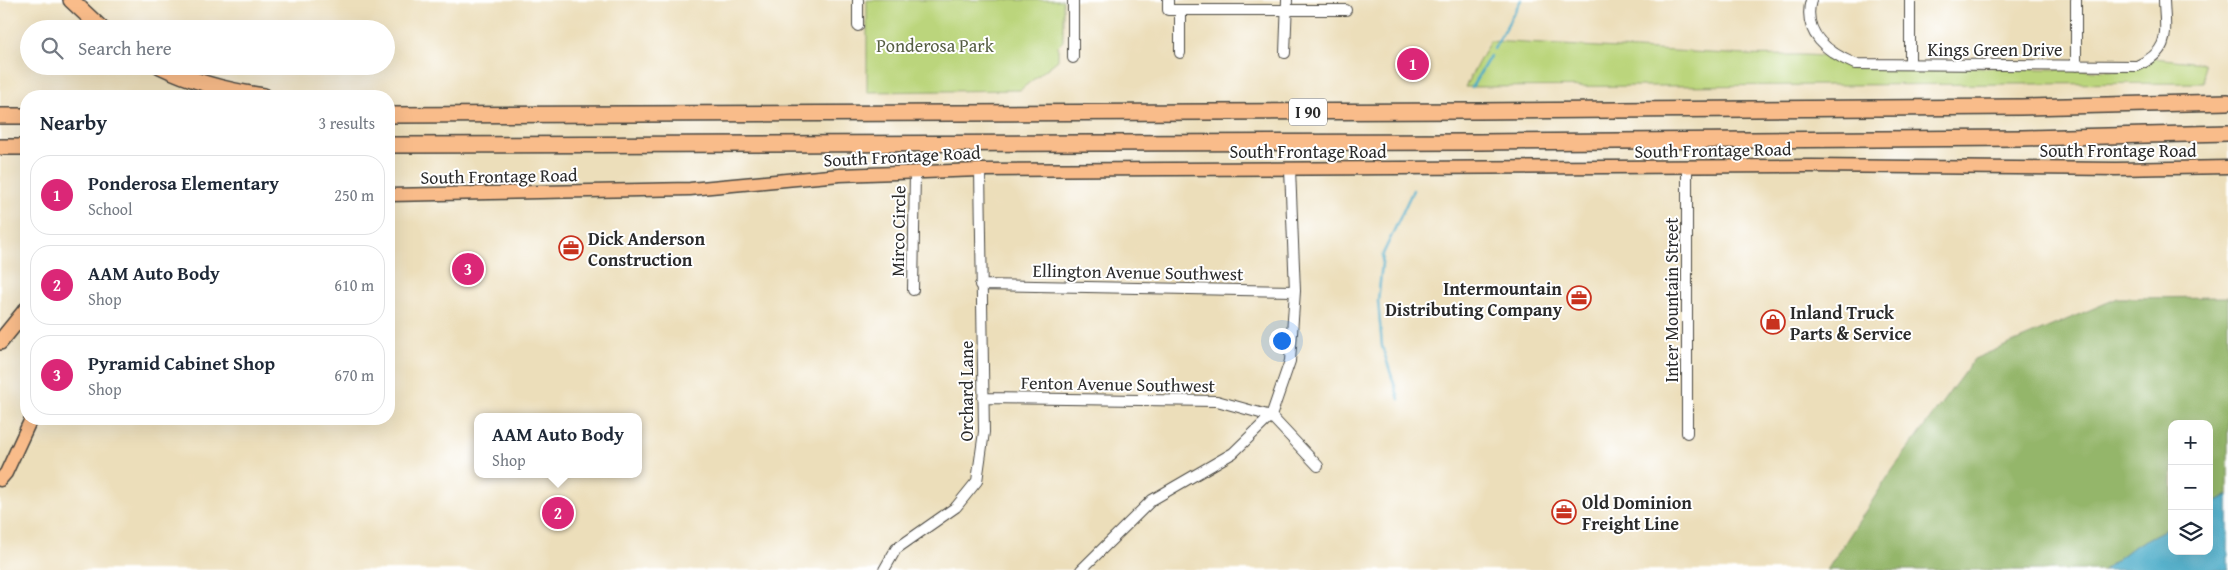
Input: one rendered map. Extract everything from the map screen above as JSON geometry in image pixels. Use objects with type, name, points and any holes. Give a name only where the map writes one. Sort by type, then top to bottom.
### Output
[{"type":"highway","points":[[71,0],[92,20]]},
{"type":"highway","points":[[178,75],[226,90]]},
{"type":"highway","name":"I 90","points":[[395,115],[1488,111],[2022,107],[2228,102]]},
{"type":"highway","points":[[395,111],[436,114]]},
{"type":"highway","points":[[0,116],[20,116]]},
{"type":"highway","name":"I 90","points":[[395,147],[430,145],[1479,142],[2012,138],[2228,133]]},
{"type":"highway","points":[[0,147],[20,147]]},
{"type":"highway","points":[[0,342],[20,317]]},
{"type":"main road","name":"South Frontage Road","points":[[395,195],[690,189],[840,175],[980,170],[1841,166],[2116,169],[2228,167]]},
{"type":"main road","points":[[0,480],[6,473],[28,425]]},
{"type":"street","points":[[858,0],[858,26]]},
{"type":"street","points":[[1073,0],[1073,58]]},
{"type":"street","points":[[1168,0],[1168,10],[1287,5],[1346,10]]},
{"type":"street","name":"Kings Green Drive","points":[[1811,0],[1809,8],[1812,29],[1820,43],[1836,56],[1855,64],[2076,66],[2137,66],[2154,58],[2165,41],[2164,0]]},
{"type":"street","points":[[1910,0],[1910,64]]},
{"type":"street","points":[[2076,0],[2076,66]]},
{"type":"street","points":[[1286,53],[1287,5]]},
{"type":"street","points":[[1180,10],[1180,53]]},
{"type":"street","name":"Inter Mountain Street","points":[[1687,168],[1687,433]]},
{"type":"street","points":[[1081,570],[1152,500],[1233,453],[1272,416],[1290,361],[1295,291],[1290,169]]},
{"type":"street","name":"Orchard Lane","points":[[884,570],[896,549],[956,506],[978,482],[984,432],[980,286],[980,170]]},
{"type":"street","name":"Mirco Circle","points":[[913,290],[914,172]]},
{"type":"street","name":"Ellington Avenue Southwest","points":[[980,286],[1295,291]]},
{"type":"street","name":"Fenton Avenue Southwest","points":[[983,398],[1217,401],[1272,416]]},
{"type":"street","points":[[1272,416],[1318,466]]},
{"type":"green space","name":"Ponderosa Park","points":[[867,0],[1063,0],[1063,41],[1058,46],[1058,60],[1020,90],[867,92]]},
{"type":"green space","points":[[1490,41],[1746,55],[1801,55],[1828,57],[1855,64],[2120,71],[2154,58],[2203,63],[2204,83],[1465,87]]},
{"type":"green space","points":[[2228,297],[2228,495],[2213,503],[2213,420],[2168,420],[2168,528],[2134,546],[2103,570],[1827,570],[1891,472],[1974,359],[2118,298]]},
{"type":"water","points":[[2228,495],[2228,570],[2103,570],[2134,546],[2168,528],[2168,555],[2213,555],[2213,503]]},
{"type":"waterway","points":[[1494,49],[1521,0]]},
{"type":"waterway","points":[[1472,87],[1490,56]]},
{"type":"waterway","points":[[1399,399],[1382,346],[1378,301],[1383,254],[1413,190]]},
{"type":"place","name":"Ponderosa Elementary","points":[[1413,64]]},
{"type":"place","name":"Dick Anderson Construction","points":[[571,248]]},
{"type":"place","name":"Pyramid Cabinet Shop","points":[[468,269]]},
{"type":"place","name":"Intermountain Distributing Company","points":[[1579,298]]},
{"type":"place","name":"Inland Truck Parts & Service","points":[[1773,322]]},
{"type":"place","name":"Old Dominion Freight Line","points":[[1564,512]]},
{"type":"place","name":"AAM Auto Body","points":[[558,513]]}]
